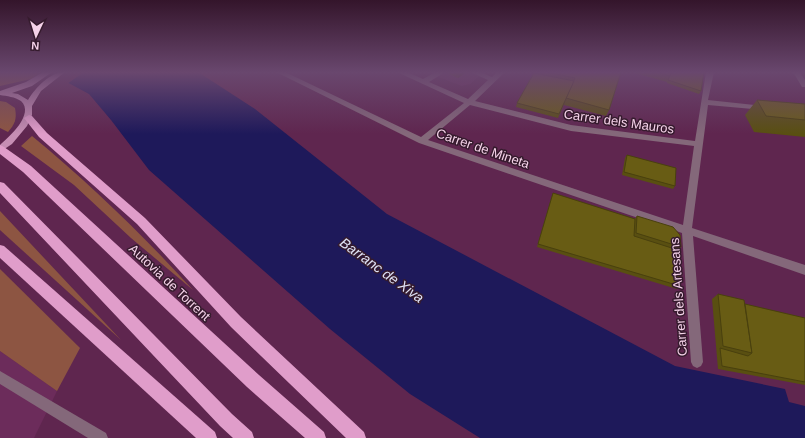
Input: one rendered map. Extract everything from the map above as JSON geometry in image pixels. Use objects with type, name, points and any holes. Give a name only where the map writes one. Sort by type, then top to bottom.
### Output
[{"type":"highway","points":[[28,112],[43,135],[141,221],[236,322],[358,438]]},
{"type":"highway","name":"Autovia de Torrent","points":[[0,149],[27,169],[253,381],[318,438]]},
{"type":"highway","points":[[0,186],[226,420],[246,438]]},
{"type":"highway","points":[[0,250],[208,438]]},
{"type":"main road","points":[[0,149],[22,130],[37,92]]},
{"type":"main road","points":[[2,93],[23,100],[28,112]]},
{"type":"street","name":"Carrer de Mineta","points":[[321,92],[422,141],[687,230]]},
{"type":"street","name":"Carrer dels Mauros","points":[[447,92],[469,102],[571,128],[698,144]]},
{"type":"street","points":[[422,141],[480,92]]},
{"type":"street","name":"Carrer dels Artesans","points":[[697,362],[687,230],[706,92]]},
{"type":"street","points":[[704,102],[774,109]]},
{"type":"street","name":"Carrer dels Artesans","points":[[687,230],[805,270]]},
{"type":"street","points":[[0,377],[101,438]]},
{"type":"shaded area","points":[[0,101],[6,102],[15,108],[15,121],[8,132],[0,128]]},
{"type":"shaded area","points":[[32,136],[115,210],[155,249],[193,290],[131,238],[74,185],[21,146]]},
{"type":"shaded area","points":[[0,211],[121,340],[0,230]]},
{"type":"shaded area","points":[[0,269],[80,348],[57,391],[0,351]]},
{"type":"shaded area","points":[[0,351],[57,391],[34,438],[0,438]]},
{"type":"water","name":"Barranc de Xiva","points":[[86,92],[229,92],[255,109],[387,214],[675,366],[785,389],[789,402],[805,406],[805,438],[480,438],[410,394],[330,329],[149,170],[89,94]]},
{"type":"building","points":[[523,92],[569,92],[559,114],[517,103]]},
{"type":"building","points":[[569,92],[615,92],[609,110],[566,98]]},
{"type":"building","points":[[757,100],[805,104],[805,120],[766,116]]},
{"type":"building","points":[[627,155],[676,168],[675,186],[624,172]]},
{"type":"building","points":[[553,193],[635,219],[634,236],[678,250],[680,286],[538,244]]},
{"type":"building","points":[[637,216],[673,227],[680,235],[681,247],[636,233]]},
{"type":"building","points":[[718,294],[744,300],[752,353],[723,346]]},
{"type":"building","points":[[745,304],[805,318],[805,382],[722,366],[720,348],[748,356],[752,353]]}]
